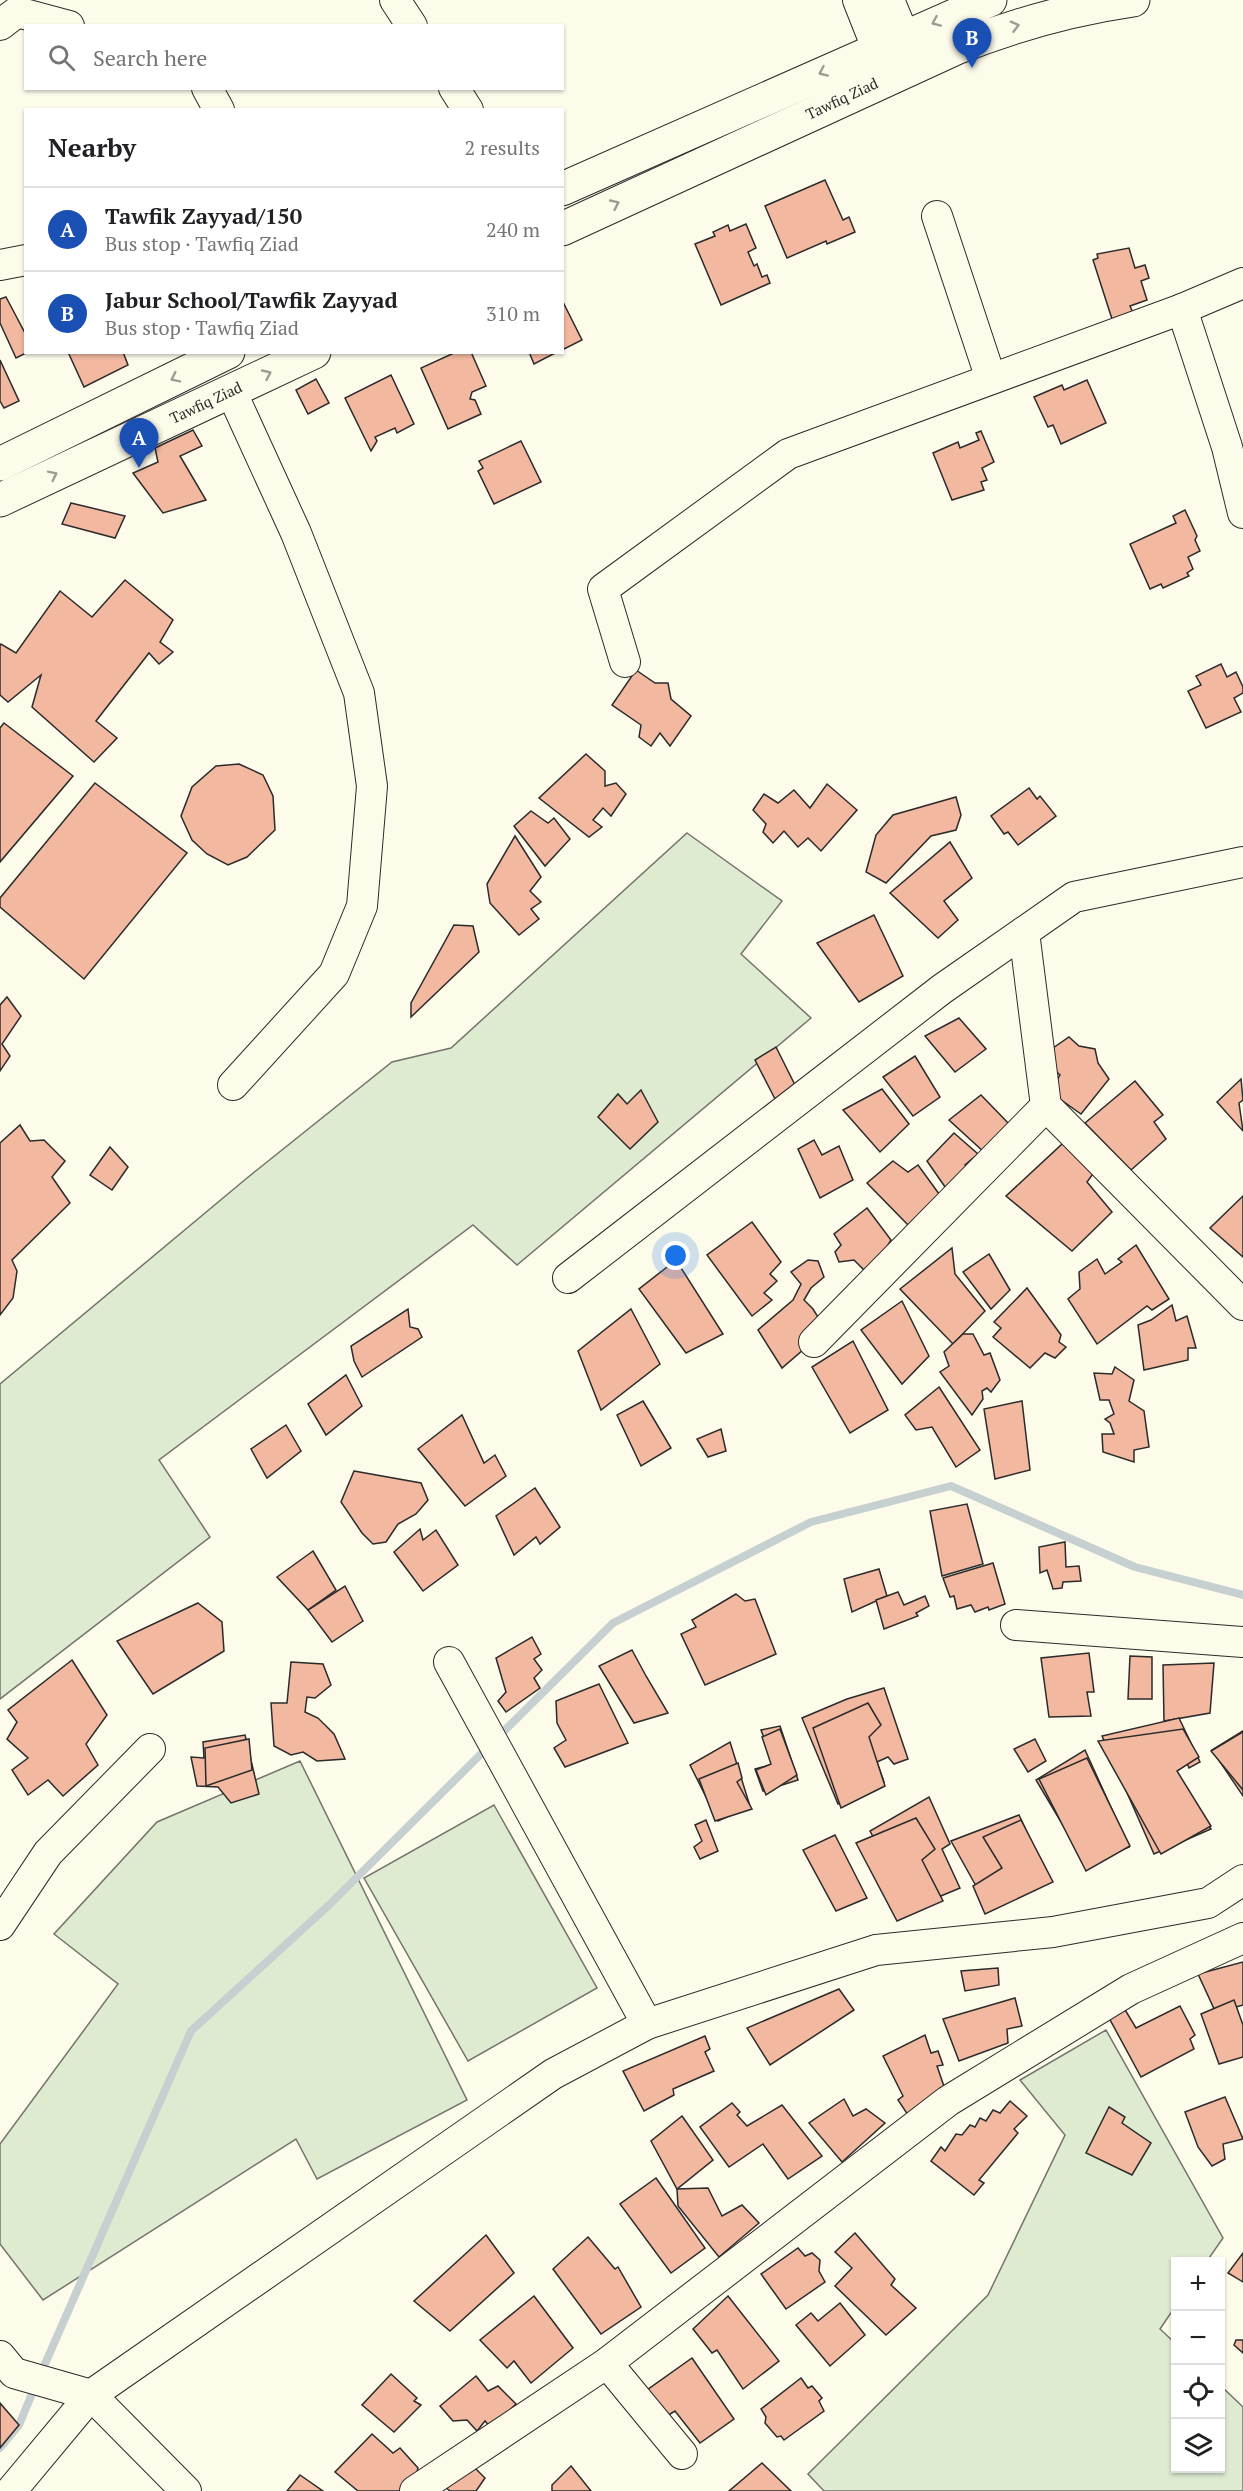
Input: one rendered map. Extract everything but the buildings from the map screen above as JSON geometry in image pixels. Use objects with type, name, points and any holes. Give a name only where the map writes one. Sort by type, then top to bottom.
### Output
[{"type":"main road","points":[[564,188],[890,42],[990,0]]},
{"type":"main road","name":"Tawfiq Ziad","points":[[564,228],[902,71],[1004,29],[1093,6],[1133,0]]},
{"type":"main road","points":[[0,464],[224,354]]},
{"type":"main road","name":"Tawfiq Ziad","points":[[0,500],[310,354]]},
{"type":"street","points":[[395,0],[411,24]]},
{"type":"street","points":[[858,0],[890,42],[902,71]]},
{"type":"street","points":[[889,0],[890,42]]},
{"type":"street","points":[[0,25],[17,12],[62,24]]},
{"type":"street","points":[[208,90],[218,108]]},
{"type":"street","points":[[455,90],[467,108]]},
{"type":"street","points":[[937,216],[991,379]]},
{"type":"street","points":[[0,264],[24,260]]},
{"type":"street","points":[[625,662],[603,589],[788,454],[1182,309],[1243,283]]},
{"type":"street","points":[[1182,309],[1227,447],[1243,513]]},
{"type":"street","points":[[231,391],[296,533],[359,693],[372,786],[362,906],[334,974],[233,1085]]},
{"type":"street","points":[[568,1278],[942,990],[1074,897],[1243,862]]},
{"type":"street","points":[[1024,932],[1046,1106],[1243,1305]]},
{"type":"street","points":[[814,1342],[1046,1106]]},
{"type":"street","points":[[1016,1625],[1243,1642]]},
{"type":"street","points":[[449,1662],[646,2024]]},
{"type":"street","points":[[0,1925],[48,1853],[150,1749]]},
{"type":"street","points":[[11,2491],[91,2395],[553,2074],[646,2024],[876,1950],[1053,1932],[1208,1903],[1243,1880]]},
{"type":"street","points":[[415,2491],[607,2363],[948,2101],[1131,1989],[1243,1938]]},
{"type":"street","points":[[0,2356],[14,2373],[91,2395],[186,2491]]},
{"type":"street","points":[[607,2363],[682,2454]]},
{"type":"green space","points":[[687,833],[782,901],[741,954],[811,1018],[517,1265],[473,1225],[159,1460],[210,1537],[0,1699],[0,1384],[247,1178],[392,1062],[451,1048]]},
{"type":"green space","points":[[300,1761],[467,2100],[317,2179],[296,2139],[43,2300],[0,2244],[0,2144],[118,1984],[54,1934],[157,1822]]},
{"type":"green space","points":[[494,1805],[597,1988],[468,2061],[364,1878]]},
{"type":"green space","points":[[1106,2030],[1223,2238],[1210,2257],[1171,2257],[1171,2313],[1160,2329],[1171,2339],[1171,2473],[1225,2473],[1225,2390],[1243,2407],[1243,2491],[824,2491],[808,2474],[988,2295],[1065,2135],[1020,2080]]},
{"type":"waterway","points":[[497,1738],[613,1623],[811,1522],[951,1486],[1135,1567],[1243,1595]]},
{"type":"waterway","points":[[41,2373],[191,2031],[328,1906],[489,1746]]},
{"type":"waterway","points":[[0,2448],[19,2425],[36,2384]]},
{"type":"place","name":"Jabur School/Tawfik Zayyad","points":[[972,68]]},
{"type":"place","name":"Tawfik Zayyad/150","points":[[139,468]]}]
